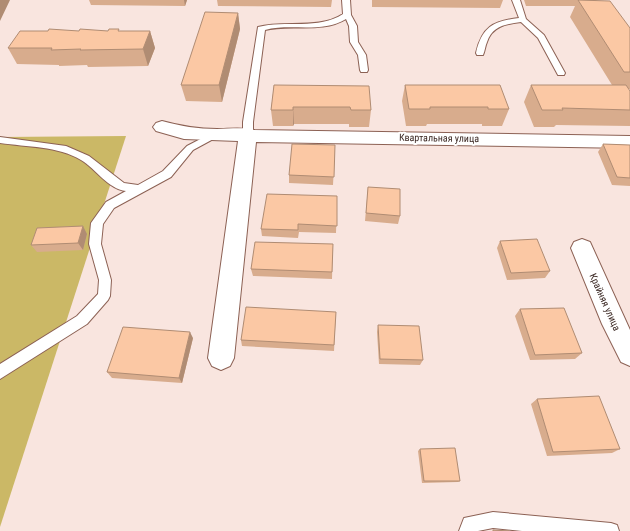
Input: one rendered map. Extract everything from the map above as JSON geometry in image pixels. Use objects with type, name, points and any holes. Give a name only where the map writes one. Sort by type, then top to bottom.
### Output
[{"type":"street","name":"Квартальная улица","points":[[162,127],[184,133],[214,135],[248,134],[630,142]]},
{"type":"street","points":[[221,358],[248,134]]},
{"type":"street","name":"Крайняя улица","points":[[582,248],[614,324],[630,354]]},
{"type":"lane","points":[[346,0],[347,15],[353,26],[354,42],[362,54],[364,70]]},
{"type":"lane","points":[[516,0],[524,20],[541,38],[560,74]]},
{"type":"lane","points":[[248,134],[248,122],[261,29],[272,26],[301,26],[336,22],[347,15]]},
{"type":"lane","points":[[480,53],[482,39],[490,29],[505,22],[524,20]]},
{"type":"lane","points":[[0,372],[82,320],[104,296],[105,280],[95,244],[97,223],[110,204],[166,174],[190,148],[214,135]]},
{"type":"lane","points":[[0,140],[63,148],[85,158],[121,187],[140,189]]},
{"type":"lane","points":[[467,531],[470,524],[493,520],[611,531]]},
{"type":"shaded area","points":[[126,136],[0,527],[0,137]]},
{"type":"building","points":[[578,0],[610,1],[630,28],[630,72],[624,72]]},
{"type":"building","points":[[205,12],[238,13],[219,85],[181,85]]},
{"type":"building","points":[[49,29],[79,31],[80,29],[108,31],[109,29],[119,29],[118,31],[150,31],[143,49],[51,50],[52,48],[8,48],[20,31],[48,31]]},
{"type":"building","points":[[274,85],[369,86],[371,110],[351,110],[350,107],[293,107],[293,110],[271,110]]},
{"type":"building","points":[[405,85],[500,85],[509,109],[488,109],[488,107],[430,107],[430,109],[409,109]]},
{"type":"building","points":[[531,85],[626,85],[630,91],[630,110],[562,108],[563,110],[542,110]]},
{"type":"building","points":[[292,144],[335,145],[334,177],[289,175]]},
{"type":"building","points":[[603,144],[630,145],[630,178],[617,177]]},
{"type":"building","points":[[368,187],[400,189],[400,216],[366,213]]},
{"type":"building","points":[[267,194],[337,196],[337,226],[298,224],[298,230],[261,229]]},
{"type":"building","points":[[83,226],[78,243],[31,245],[37,228]]},
{"type":"building","points":[[537,239],[550,271],[511,273],[500,241]]},
{"type":"building","points":[[255,242],[333,244],[332,272],[251,269]]},
{"type":"building","points":[[246,307],[336,312],[334,345],[241,340]]},
{"type":"building","points":[[564,308],[582,353],[535,355],[520,309]]},
{"type":"building","points":[[378,325],[419,326],[423,360],[380,359]]},
{"type":"building","points":[[123,327],[190,332],[179,378],[107,372]]},
{"type":"building","points":[[599,396],[620,449],[553,452],[537,399]]},
{"type":"building","points":[[455,448],[460,481],[424,481],[420,449]]}]
